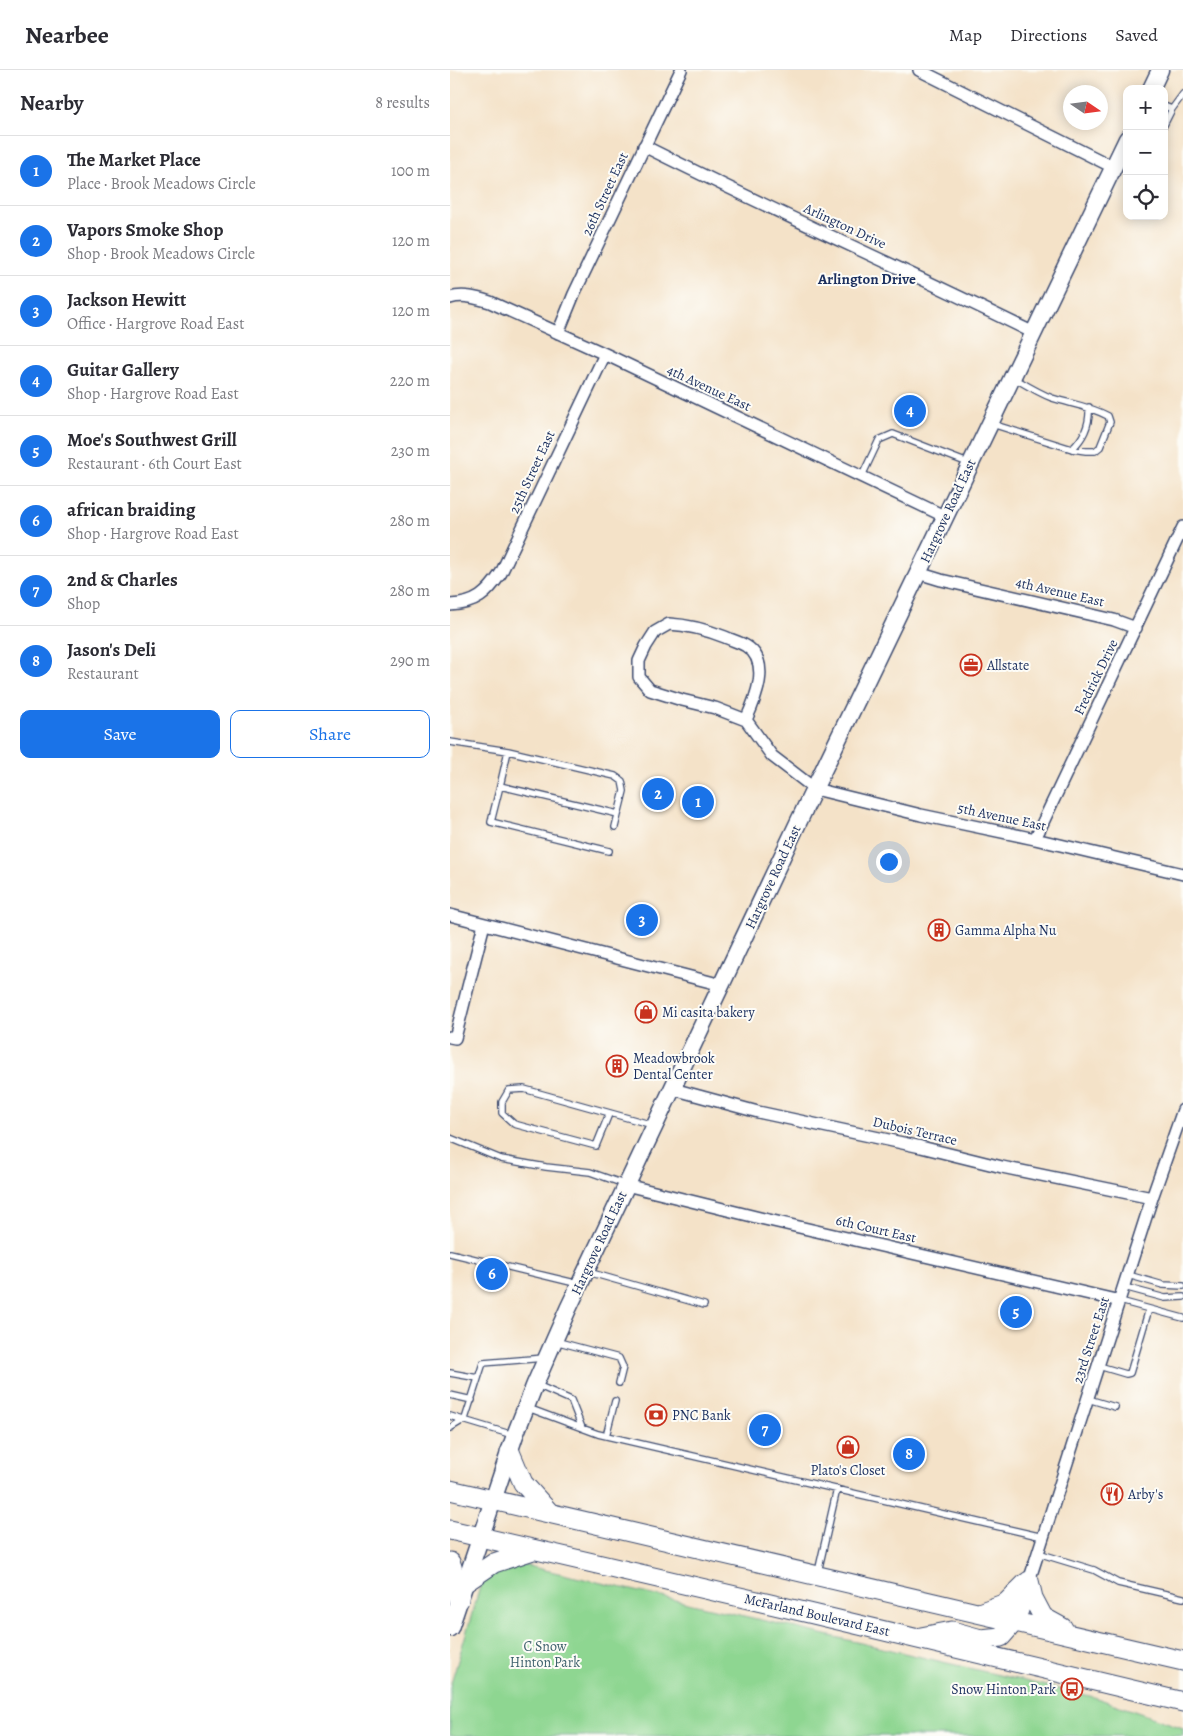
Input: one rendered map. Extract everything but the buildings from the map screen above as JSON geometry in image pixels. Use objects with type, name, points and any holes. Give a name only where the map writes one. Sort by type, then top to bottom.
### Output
[{"type":"highway","points":[[512,1444],[523,1483],[550,1513]]},
{"type":"highway","points":[[450,1490],[1183,1661]]},
{"type":"highway","name":"McFarland Boulevard East","points":[[450,1530],[1183,1702]]},
{"type":"highway","points":[[466,1582],[494,1563],[533,1550]]},
{"type":"highway","points":[[450,1562],[459,1600]]},
{"type":"highway","points":[[979,1613],[1006,1603],[1029,1581]]},
{"type":"highway","points":[[913,1638],[952,1632],[981,1639],[1002,1637],[1016,1621],[1029,1581]]},
{"type":"highway","points":[[1029,1581],[1033,1598],[1043,1617],[1080,1636]]},
{"type":"main road","points":[[1153,85],[1160,70]]},
{"type":"main road","name":"Hargrove Road East","points":[[450,1628],[534,1384],[626,1185],[673,1090],[815,788],[1123,147]]},
{"type":"street","name":"26th Street East","points":[[558,333],[574,294],[681,70]]},
{"type":"street","points":[[919,70],[1113,167]]},
{"type":"street","name":"Arlington Drive","points":[[644,146],[723,186],[920,277],[1034,333]]},
{"type":"street","name":"4th Avenue East","points":[[453,297],[474,297],[490,302],[605,354],[946,516]]},
{"type":"street","name":"25th Street East","points":[[450,605],[463,604],[479,598],[492,587],[501,573],[605,354]]},
{"type":"street","name":"Fredrick Drive","points":[[1035,839],[1183,527]]},
{"type":"street","name":"4th Avenue East","points":[[918,573],[1114,620],[1136,628]]},
{"type":"street","points":[[746,720],[757,691],[760,676],[757,660],[748,647],[685,624],[669,624],[655,632],[639,661],[639,677],[650,690],[715,708],[746,720],[772,756],[815,788]]},
{"type":"street","name":"5th Avenue East","points":[[815,788],[921,815],[1035,839],[1183,874]]},
{"type":"street","points":[[450,915],[722,985]]},
{"type":"street","points":[[450,1037],[454,1038],[484,924]]},
{"type":"street","name":"Dubois Terrace","points":[[673,1090],[758,1112],[921,1147],[1002,1167],[1152,1198]]},
{"type":"street","name":"23rd Street East","points":[[1029,1581],[1152,1198],[1183,1110]]},
{"type":"street","name":"6th Court East","points":[[626,1185],[1120,1301]]},
{"type":"lane","points":[[1168,117],[1183,94]]},
{"type":"lane","points":[[1168,108],[1172,109]]},
{"type":"lane","points":[[990,423],[1072,449],[1095,451],[1100,447],[1110,422],[1108,416],[1089,407],[1052,398],[1012,377]]},
{"type":"lane","points":[[1072,449],[1082,437],[1088,422],[1089,407]]},
{"type":"lane","points":[[862,476],[879,440],[893,434],[970,464]]},
{"type":"lane","points":[[450,742],[508,751],[615,776],[622,781],[624,790],[615,826]]},
{"type":"lane","points":[[508,751],[491,822],[609,851]]},
{"type":"lane","points":[[500,786],[618,814]]},
{"type":"lane","points":[[609,1114],[596,1146],[514,1124],[502,1113],[502,1102],[509,1090],[524,1089],[655,1126]]},
{"type":"lane","points":[[450,1138],[501,1159],[590,1172],[626,1185]]},
{"type":"lane","points":[[450,1253],[583,1278],[704,1305]]},
{"type":"lane","points":[[1128,1275],[1163,1285],[1183,1286]]},
{"type":"lane","points":[[1124,1287],[1165,1298],[1183,1297]]},
{"type":"lane","points":[[1120,1301],[1183,1318]]},
{"type":"lane","points":[[1099,1366],[1126,1374],[1130,1373],[1149,1309]]},
{"type":"lane","points":[[554,1341],[619,1358],[623,1367],[619,1383]]},
{"type":"lane","points":[[450,1428],[466,1420],[483,1363],[546,1358]]},
{"type":"lane","points":[[450,1373],[478,1378]]},
{"type":"lane","points":[[534,1384],[571,1400],[582,1428]]},
{"type":"lane","points":[[450,1395],[472,1400]]},
{"type":"lane","points":[[1088,1399],[1115,1407]]},
{"type":"lane","points":[[606,1436],[615,1401]]},
{"type":"lane","points":[[526,1407],[606,1436],[1043,1537]]},
{"type":"lane","points":[[450,1416],[466,1420],[512,1444]]},
{"type":"lane","points":[[817,1575],[837,1489]]},
{"type":"lane","points":[[1038,1553],[1094,1570],[1118,1583],[1183,1598]]},
{"type":"green space","name":"C Snow Hinton Park","points":[[489,1557],[1094,1697],[1183,1728],[1183,1736],[450,1736],[450,1687]]},
{"type":"place","name":"Guitar Gallery","points":[[910,411]]},
{"type":"place","name":"Allstate","points":[[971,665]]},
{"type":"place","name":"Vapors Smoke Shop","points":[[658,794]]},
{"type":"place","name":"The Market Place","points":[[698,802]]},
{"type":"place","name":"Jackson Hewitt","points":[[642,920]]},
{"type":"place","name":"Gamma Alpha Nu","points":[[939,930]]},
{"type":"place","name":"Mi casita bakery","points":[[646,1012]]},
{"type":"place","name":"Meadowbrook Dental Center","points":[[617,1066]]},
{"type":"place","name":"african braiding","points":[[492,1274]]},
{"type":"place","name":"Moe's Southwest Grill","points":[[1016,1312]]},
{"type":"place","name":"PNC Bank","points":[[656,1415]]},
{"type":"place","name":"2nd & Charles","points":[[765,1430]]},
{"type":"place","name":"Plato's Closet","points":[[848,1447]]},
{"type":"place","name":"Jason's Deli","points":[[909,1454]]},
{"type":"place","name":"Arby's","points":[[1112,1494]]},
{"type":"place","name":"Snow Hinton Park","points":[[1072,1689]]},
{"type":"district","name":"Arlington Drive","points":[[867,279]]}]
